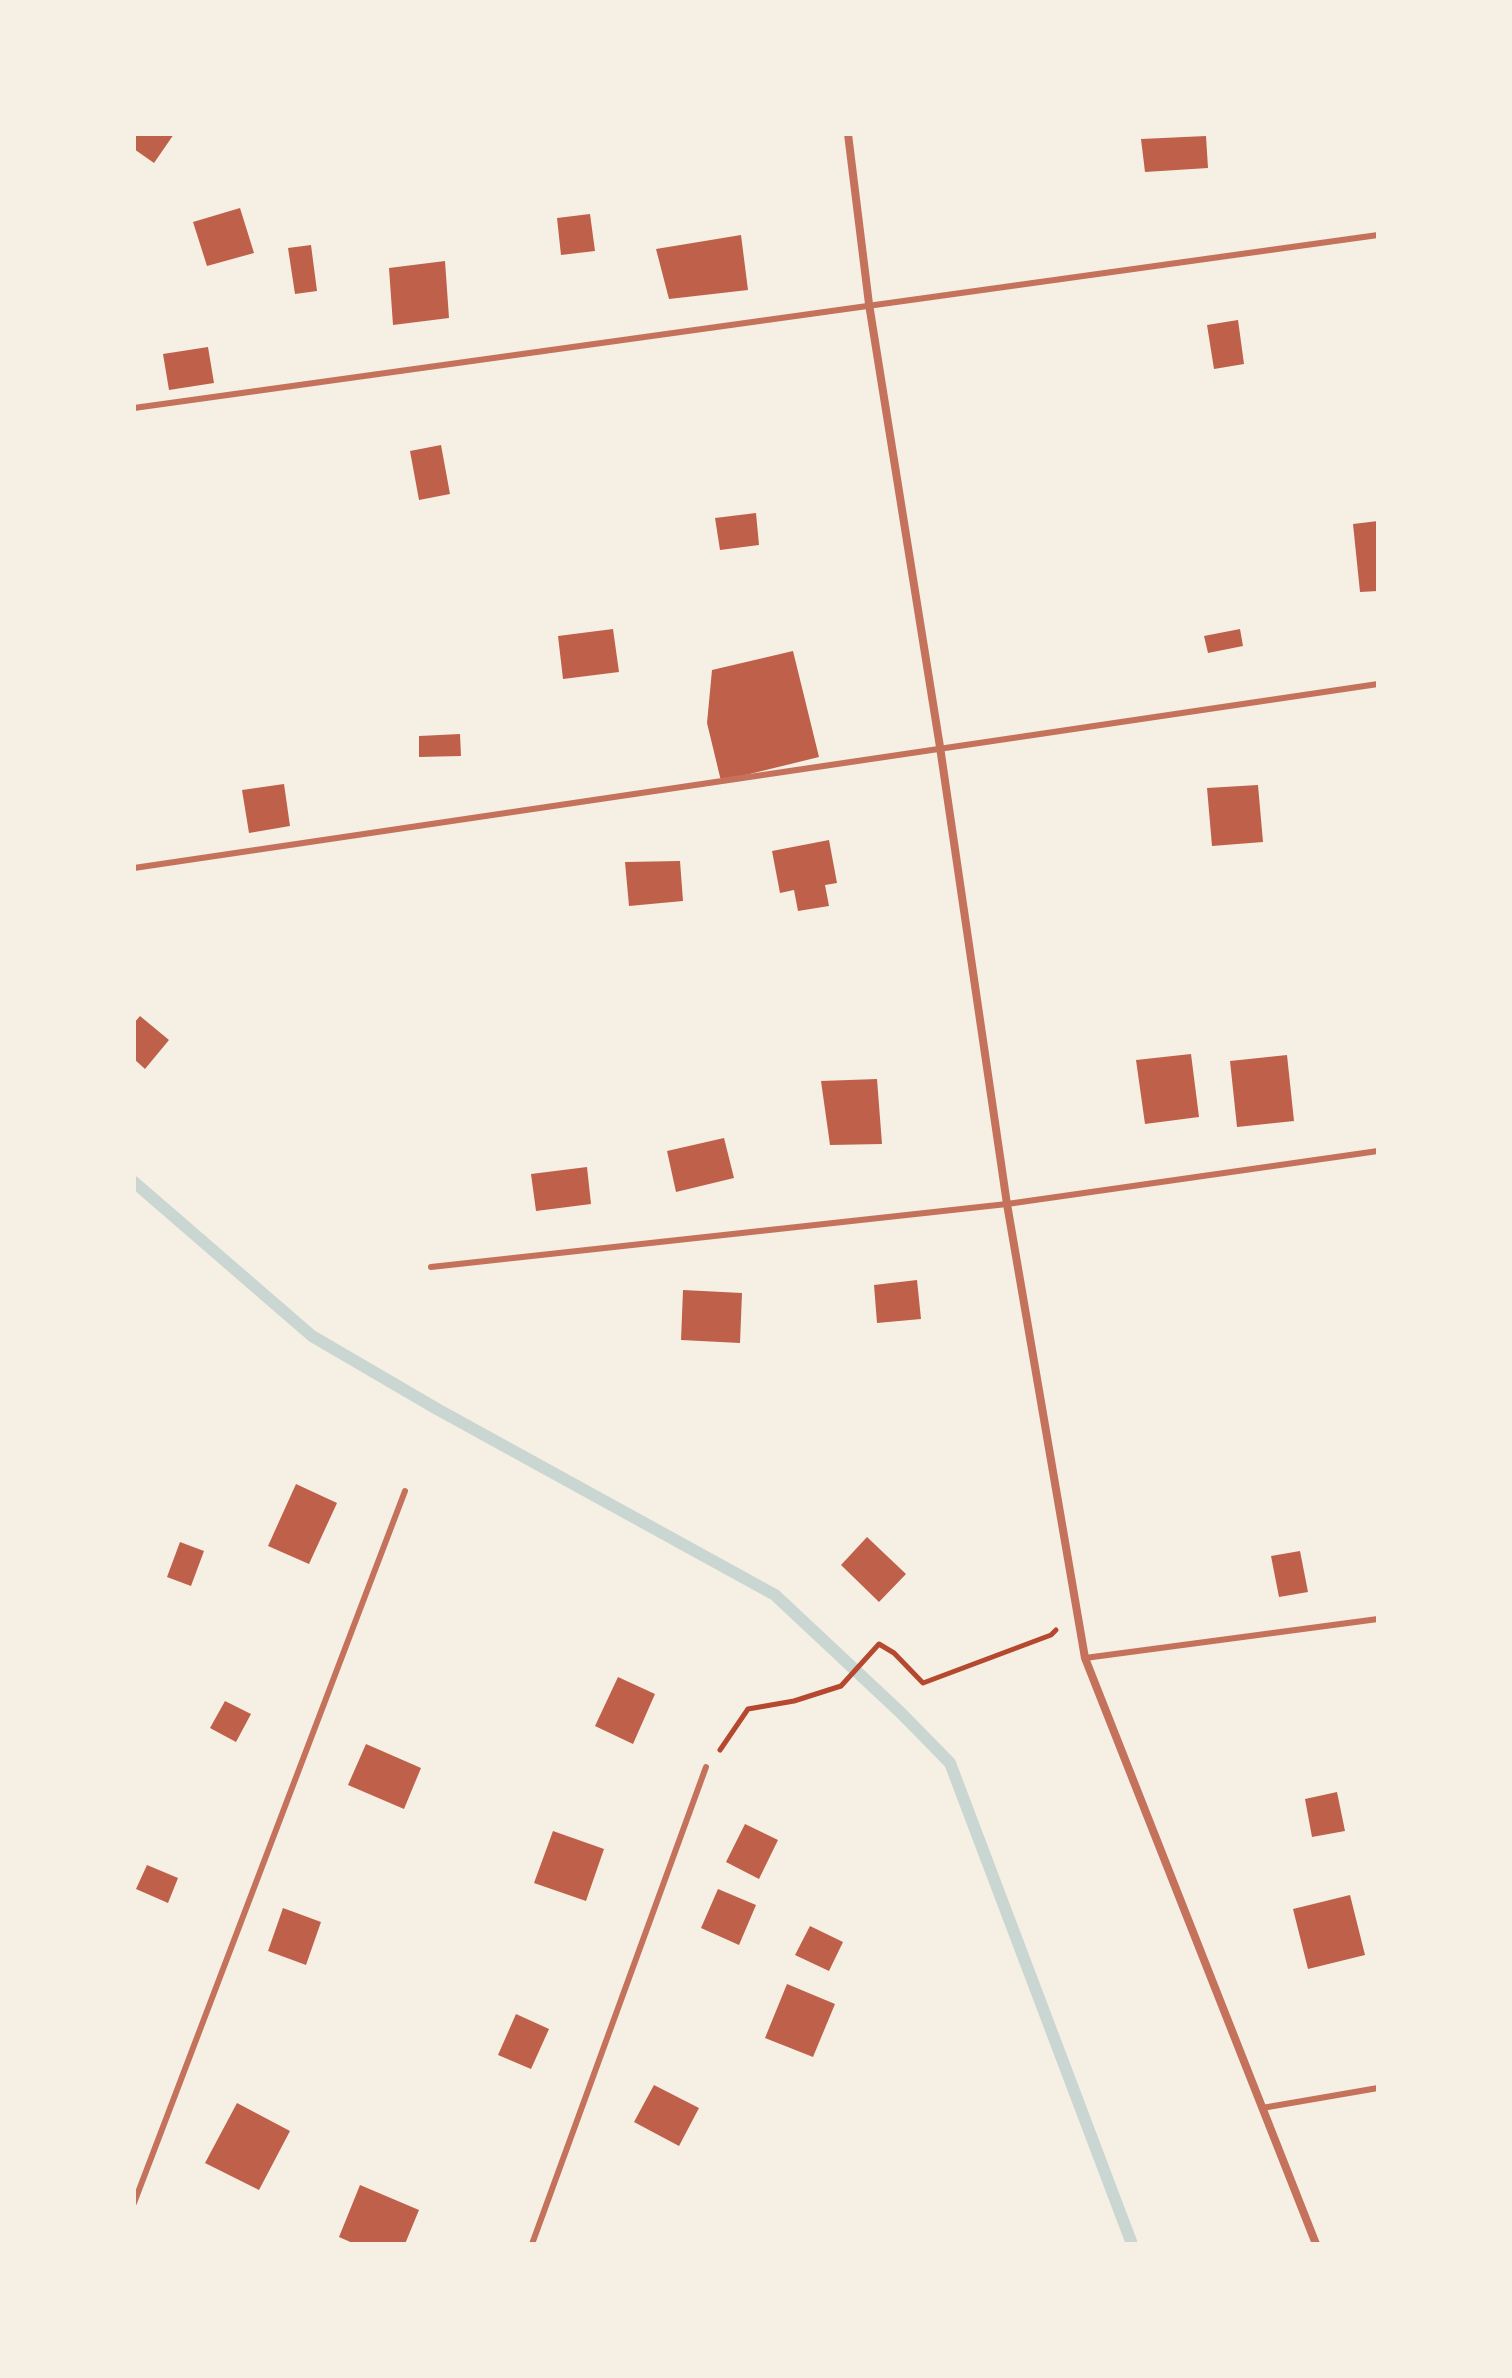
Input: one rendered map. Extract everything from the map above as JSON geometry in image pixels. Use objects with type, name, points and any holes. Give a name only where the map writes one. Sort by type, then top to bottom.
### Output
[{"type":"street","points":[[848,134],[869,304],[940,747],[1007,1204],[1085,1658],[1316,2244]]},
{"type":"lane","points":[[134,408],[1378,235]]},
{"type":"lane","points":[[134,868],[1378,684]]},
{"type":"lane","points":[[431,1267],[1007,1204],[1378,1151]]},
{"type":"lane","points":[[134,2203],[405,1491]]},
{"type":"lane","points":[[1085,1658],[1378,1619]]},
{"type":"lane","points":[[532,2244],[706,1767]]},
{"type":"lane","points":[[1262,2108],[1378,2088]]},
{"type":"path","points":[[706,1767],[732,1736],[748,1709],[794,1701],[841,1686],[879,1644],[894,1653],[923,1683],[1051,1635],[1077,1609]]},
{"type":"building","points":[[134,134],[174,134],[154,163],[134,149]]},
{"type":"building","points":[[1206,136],[1208,168],[1145,172],[1141,139]]},
{"type":"building","points":[[240,208],[254,253],[207,266],[193,222]]},
{"type":"building","points":[[590,214],[595,251],[561,255],[557,218]]},
{"type":"building","points":[[741,235],[748,290],[669,299],[656,249]]},
{"type":"building","points":[[311,245],[317,291],[295,294],[288,248]]},
{"type":"building","points":[[445,261],[449,318],[393,325],[389,268]]},
{"type":"building","points":[[1238,320],[1244,364],[1214,369],[1207,325]]},
{"type":"building","points":[[208,347],[214,383],[169,390],[163,354]]},
{"type":"building","points":[[441,445],[450,494],[419,500],[410,451]]},
{"type":"building","points":[[756,513],[759,545],[720,550],[715,518]]},
{"type":"building","points":[[1378,521],[1378,591],[1360,592],[1353,524]]},
{"type":"building","points":[[613,629],[619,672],[563,679],[558,636]]},
{"type":"building","points":[[1240,629],[1243,646],[1208,653],[1204,636]]},
{"type":"building","points":[[793,651],[819,757],[721,781],[707,723],[712,670]]},
{"type":"building","points":[[460,734],[461,756],[419,757],[419,736]]},
{"type":"building","points":[[284,784],[290,826],[249,833],[242,790]]},
{"type":"building","points":[[1258,785],[1263,842],[1212,846],[1207,788]]},
{"type":"building","points":[[829,840],[837,883],[825,885],[829,906],[798,911],[794,890],[780,893],[772,851]]},
{"type":"building","points":[[680,861],[683,901],[629,906],[625,862]]},
{"type":"building","points":[[140,1016],[169,1040],[145,1069],[134,1059],[134,1023]]},
{"type":"building","points":[[1191,1054],[1199,1117],[1145,1124],[1136,1060]]},
{"type":"building","points":[[1287,1055],[1294,1121],[1237,1127],[1230,1061]]},
{"type":"building","points":[[877,1079],[882,1144],[830,1145],[821,1081]]},
{"type":"building","points":[[724,1138],[734,1178],[676,1192],[667,1151]]},
{"type":"building","points":[[587,1167],[591,1204],[536,1211],[531,1174]]},
{"type":"building","points":[[917,1280],[921,1319],[877,1323],[874,1285]]},
{"type":"building","points":[[683,1290],[742,1293],[740,1343],[681,1340]]},
{"type":"building","points":[[296,1484],[337,1503],[309,1564],[268,1546]]},
{"type":"building","points":[[867,1537],[906,1574],[879,1602],[841,1565]]},
{"type":"building","points":[[180,1542],[204,1551],[191,1586],[167,1577]]},
{"type":"building","points":[[1300,1551],[1308,1592],[1279,1597],[1271,1556]]},
{"type":"building","points":[[618,1677],[655,1694],[633,1744],[595,1726]]},
{"type":"building","points":[[225,1701],[251,1714],[236,1742],[210,1728]]},
{"type":"building","points":[[366,1744],[421,1768],[404,1809],[348,1785]]},
{"type":"building","points":[[1337,1792],[1345,1831],[1312,1837],[1305,1799]]},
{"type":"building","points":[[745,1824],[778,1840],[759,1879],[726,1862]]},
{"type":"building","points":[[553,1831],[604,1849],[586,1901],[534,1883]]},
{"type":"building","points":[[147,1865],[178,1878],[168,1903],[136,1889]]},
{"type":"building","points":[[718,1889],[756,1905],[739,1945],[701,1928]]},
{"type":"building","points":[[1350,1895],[1365,1955],[1308,1969],[1293,1909]]},
{"type":"building","points":[[283,1908],[321,1922],[306,1965],[268,1951]]},
{"type":"building","points":[[810,1926],[843,1942],[829,1971],[795,1955]]},
{"type":"building","points":[[787,1984],[835,2004],[813,2057],[765,2038]]},
{"type":"building","points":[[516,2014],[549,2029],[531,2069],[498,2055]]},
{"type":"building","points":[[654,2085],[699,2108],[679,2146],[634,2122]]},
{"type":"building","points":[[237,2103],[290,2131],[259,2190],[205,2163]]},
{"type":"building","points":[[360,2185],[419,2210],[405,2244],[355,2244],[339,2237]]},
{"type":"waterway","points":[[134,1182],[312,1336],[437,1409],[775,1595],[950,1763],[1132,2244]]}]
